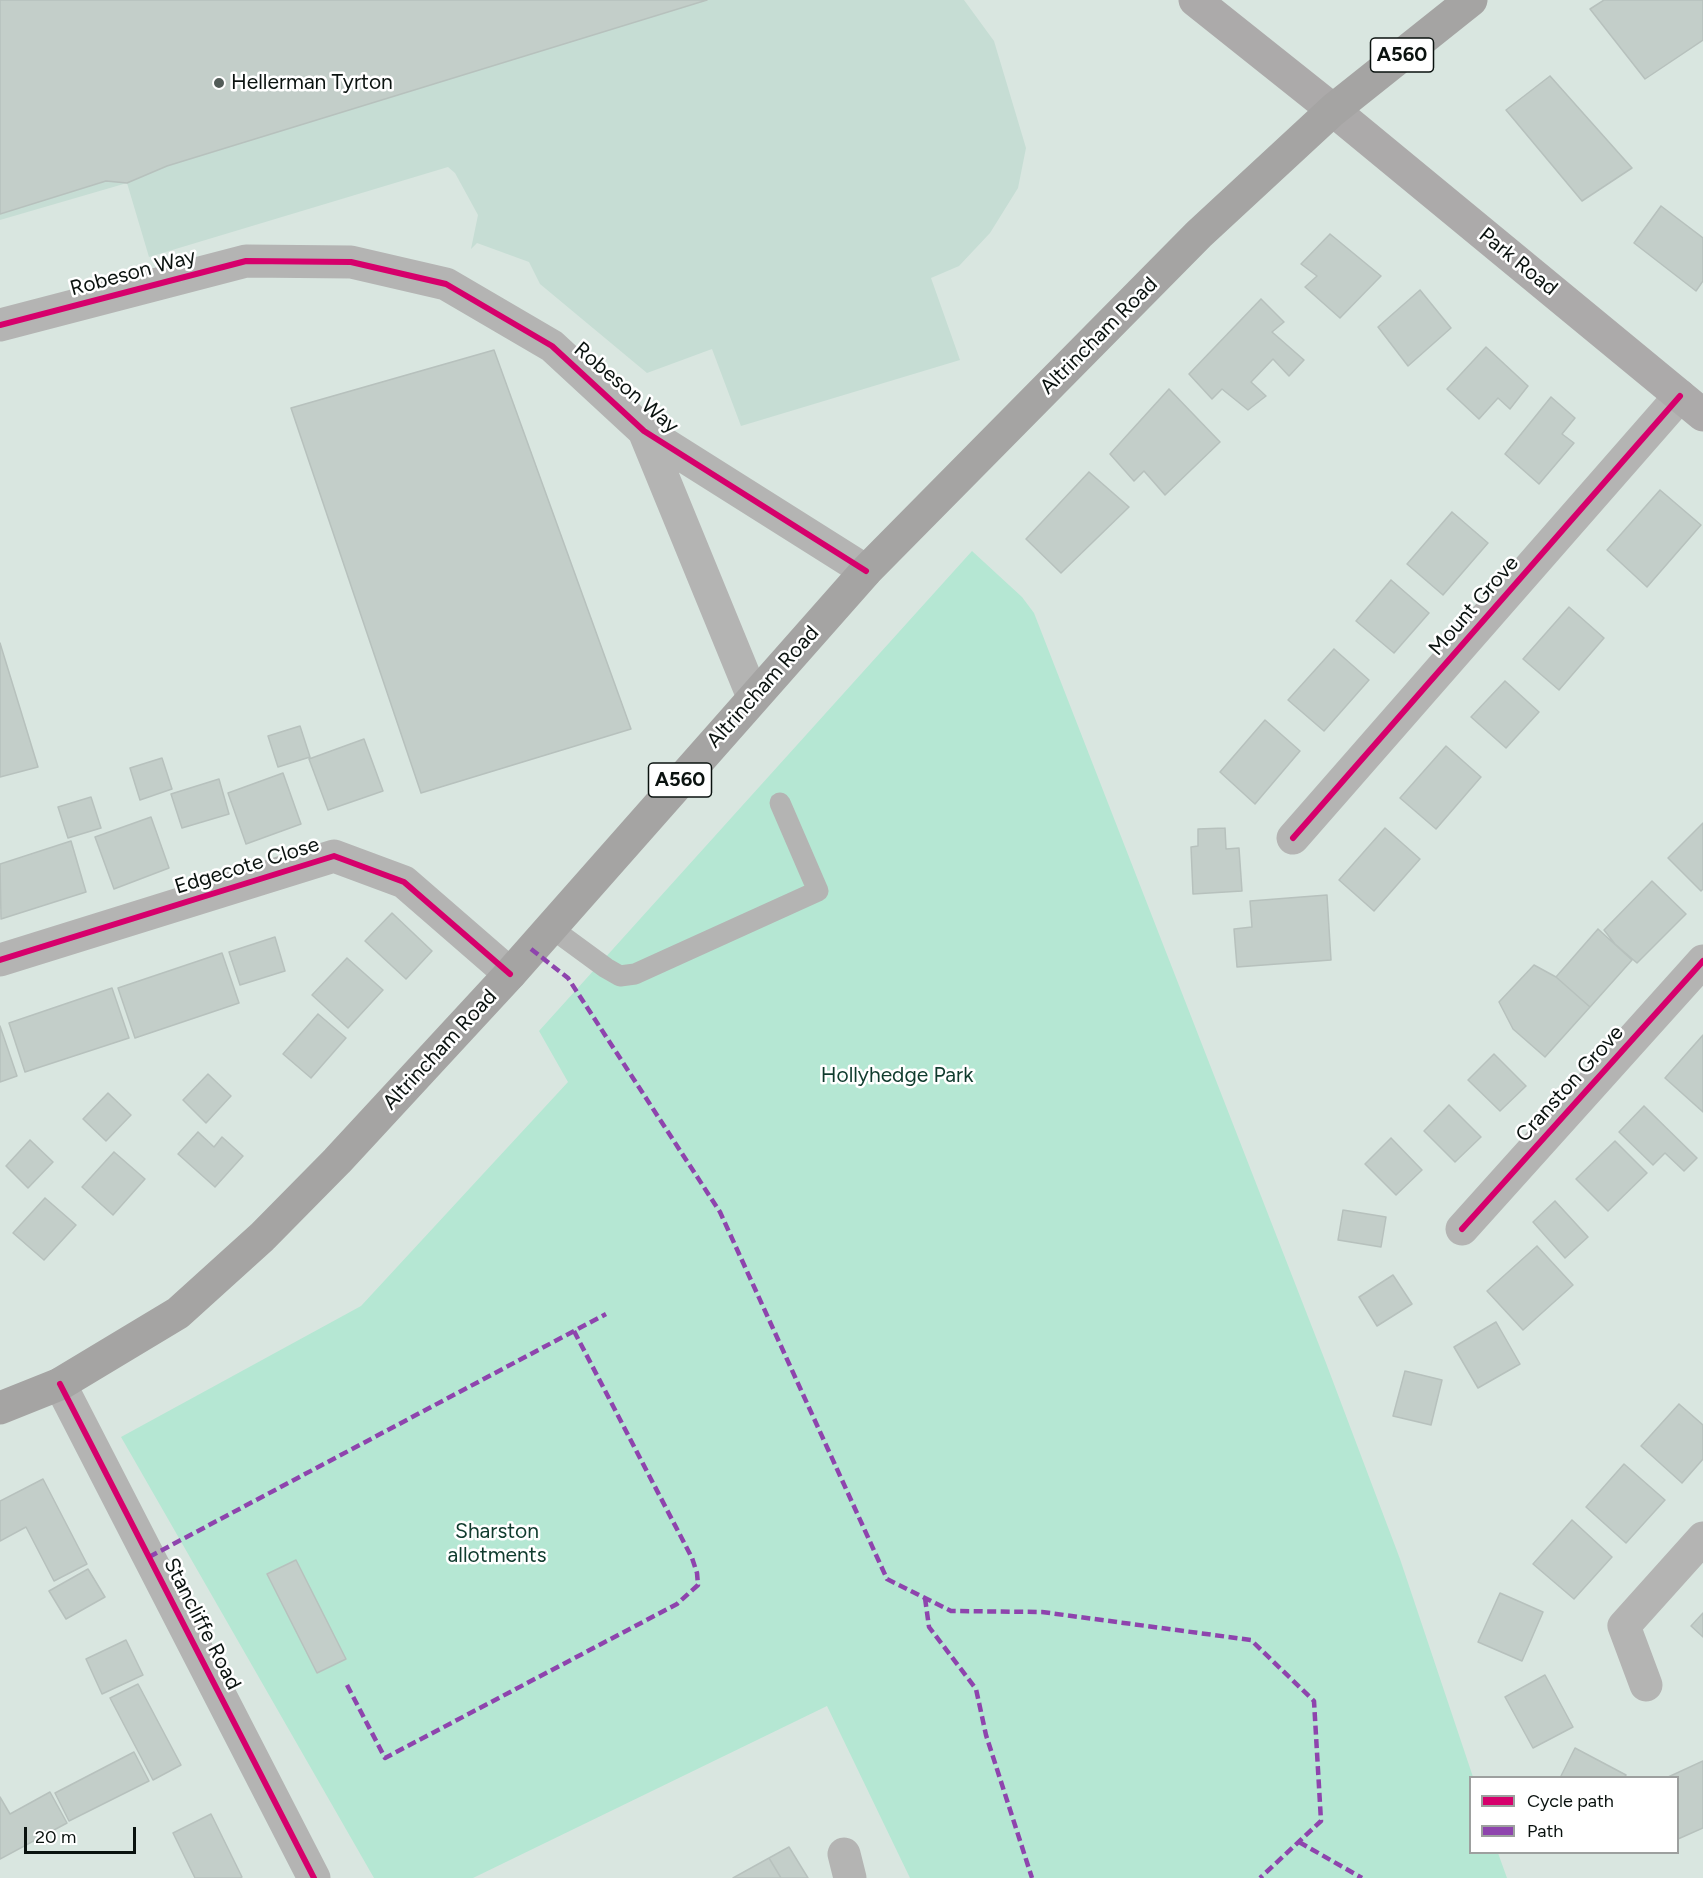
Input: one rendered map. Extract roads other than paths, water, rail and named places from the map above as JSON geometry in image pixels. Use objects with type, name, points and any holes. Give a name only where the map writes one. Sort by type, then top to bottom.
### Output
[{"type":"main road","name":"Park Road","points":[[1195,0],[1333,110],[1692,406]]},
{"type":"main road","name":"Altrincham Road","points":[[0,1408],[60,1384],[178,1312],[262,1237],[337,1161],[510,974],[866,571],[1198,234],[1333,110],[1471,0]]},
{"type":"street","name":"Robeson Way","points":[[0,325],[246,261],[351,262],[446,284],[552,346],[644,431],[866,571]]},
{"type":"street","name":"Mount Grove","points":[[1293,838],[1692,406]]},
{"type":"street","name":"Robeson Way","points":[[644,431],[753,698]]},
{"type":"street","name":"Edgecote Close","points":[[0,960],[334,856],[404,882],[510,974]]},
{"type":"street","name":"Cranston Grove","points":[[1462,1229],[1703,961]]},
{"type":"street","name":"Stancliffe Road","points":[[60,1384],[314,1878]]},
{"type":"street","points":[[1646,1685],[1624,1626],[1703,1538]]},
{"type":"lane","points":[[550,927],[620,976],[635,974],[818,891],[780,803]]},
{"type":"place","name":"Hellerman Tyrton","points":[[219,83]]},
{"type":"park label","name":"Hollyhedge Park","points":[[897,1076]]},
{"type":"park label","name":"Sharston allotments","points":[[497,1544]]}]
